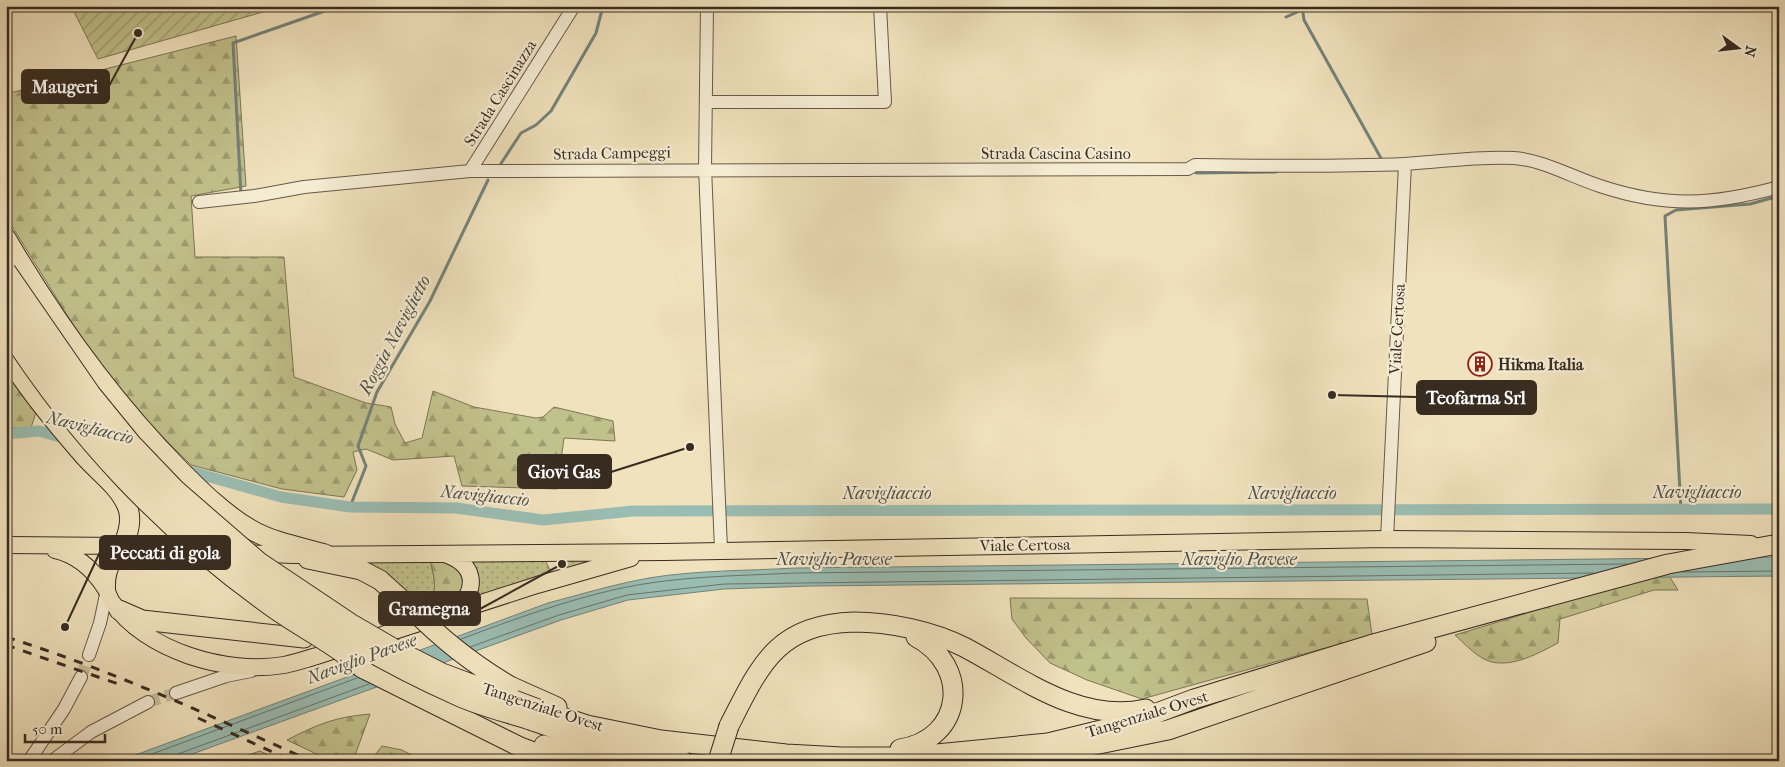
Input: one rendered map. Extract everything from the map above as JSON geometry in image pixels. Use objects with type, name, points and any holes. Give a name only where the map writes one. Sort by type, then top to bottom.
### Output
[{"type":"highway","points":[[6,238],[32,283],[76,348],[149,439],[214,501],[250,529],[280,541],[325,554]]},
{"type":"highway","name":"Tangenziale Ovest","points":[[6,271],[90,394],[131,443],[176,490],[259,562],[350,623],[442,673],[612,748],[683,761]]},
{"type":"highway","name":"Tangenziale Ovest","points":[[6,299],[32,340],[74,398],[114,445],[169,504],[241,565],[336,632],[403,670],[460,697],[536,715],[661,740],[786,754],[842,757],[906,757],[1048,743],[1130,723],[1194,699],[1370,645],[1583,587],[1668,564],[1776,545]]},
{"type":"highway","points":[[6,327],[45,385],[77,426],[114,470],[180,536],[266,604],[350,657],[362,668]]},
{"type":"highway","points":[[6,354],[80,452],[122,496],[128,507],[130,518],[127,550]]},
{"type":"highway","points":[[294,556],[361,570],[380,580],[436,634],[472,663],[510,686],[564,710],[622,731]]},
{"type":"highway","name":"Tangenziale Ovest","points":[[1015,761],[1168,730],[1583,587]]},
{"type":"highway","points":[[119,610],[142,620],[304,638],[518,746],[557,761]]},
{"type":"highway","points":[[718,761],[729,726],[764,663],[786,641],[798,633],[831,623],[884,625],[940,638],[963,647],[1050,695],[1085,707],[1131,712],[1194,699]]},
{"type":"highway","points":[[786,754],[877,752],[903,749],[928,740],[943,724],[951,707],[954,690],[947,666],[935,649],[926,642],[884,625]]},
{"type":"highway","points":[[472,722],[595,761]]},
{"type":"highway","points":[[1087,761],[1168,730]]},
{"type":"main road","name":"Viale Certosa","points":[[664,552],[722,549],[1387,534],[1776,545]]},
{"type":"main road","points":[[6,546],[294,556],[325,554],[664,552]]},
{"type":"main road","points":[[38,546],[76,558],[96,576],[111,601],[142,634],[179,652],[213,662],[246,666],[283,665],[592,569],[664,552]]},
{"type":"main road","points":[[106,590],[106,577],[110,566],[127,550]]},
{"type":"main road","points":[[442,553],[462,562],[471,578],[470,593],[457,611]]},
{"type":"street","name":"Strada Cascinazza","points":[[470,171],[574,6]]},
{"type":"street","points":[[708,6],[705,168],[722,549]]},
{"type":"street","points":[[706,102],[885,102],[880,6]]},
{"type":"street","name":"Strada Cascina Casino","points":[[705,168],[1188,169],[1195,165],[1405,164],[1492,157],[1517,158],[1654,201],[1685,203],[1737,198],[1779,187]]},
{"type":"street","name":"Viale Certosa","points":[[1387,534],[1405,164]]},
{"type":"street","name":"Strada Campeggi","points":[[199,202],[254,196],[304,187],[470,171],[705,168]]},
{"type":"street","points":[[90,655],[100,623],[106,590]]},
{"type":"street","points":[[176,692],[226,676],[283,665]]},
{"type":"street","points":[[29,761],[64,709],[81,677]]},
{"type":"street","points":[[52,761],[91,732],[148,702]]},
{"type":"green space","points":[[71,6],[284,6],[98,59]]},
{"type":"green space","points":[[236,36],[246,186],[191,196],[195,257],[284,257],[294,377],[366,403],[391,407],[395,424],[405,443],[422,438],[433,391],[474,407],[536,418],[543,417],[554,407],[613,421],[615,441],[564,438],[557,489],[462,486],[454,456],[393,460],[366,449],[353,452],[357,470],[344,497],[282,489],[191,465],[135,410],[77,331],[7,218],[6,94]]},
{"type":"green space","points":[[6,370],[36,412],[31,428],[6,428]]},
{"type":"green space","points":[[471,559],[545,560],[551,572],[549,577],[478,597],[479,581]]},
{"type":"green space","points":[[600,559],[561,575],[561,560]]},
{"type":"green space","points":[[430,560],[434,592],[421,609],[359,563]]},
{"type":"green space","points":[[430,560],[445,562],[453,566],[461,575],[463,586],[460,597],[452,606],[443,611],[426,615],[421,609],[434,592]]},
{"type":"green space","points":[[1666,571],[1678,590],[1654,590],[1560,619],[1558,643],[1535,655],[1518,661],[1500,663],[1482,658],[1455,635]]},
{"type":"green space","points":[[1010,598],[1367,599],[1372,635],[1142,699],[1087,680],[1050,663],[1026,638],[1012,619]]},
{"type":"green space","points":[[370,714],[353,761],[331,761],[287,740],[327,722]]},
{"type":"green space","points":[[382,746],[402,750],[423,761],[377,761],[375,755]]},
{"type":"green space","points":[[260,751],[282,761],[230,761]]},
{"type":"water","points":[[1779,557],[1779,576],[811,586],[724,589],[628,600],[561,620],[173,761],[119,761],[548,603],[624,583],[667,575],[795,568]]},
{"type":"waterway","points":[[241,195],[233,43],[339,6]]},
{"type":"waterway","name":"Roggia Naviglietto","points":[[500,165],[521,133],[536,125],[551,111],[596,33],[603,6]]},
{"type":"waterway","points":[[1302,6],[1304,20],[1382,160]]},
{"type":"waterway","points":[[1286,17],[1311,6]]},
{"type":"waterway","points":[[1196,173],[1276,172]]},
{"type":"waterway","name":"Roggia Naviglietto","points":[[350,507],[366,466],[358,446],[377,392],[430,301],[488,180]]},
{"type":"waterway","points":[[1681,510],[1665,216],[1676,210],[1750,204],[1779,196]]},
{"type":"waterway","name":"Navigliaccio","points":[[6,434],[39,431],[67,439]]},
{"type":"waterway","name":"Navigliaccio","points":[[182,469],[281,497],[350,507],[456,508],[543,520],[633,511],[1779,509]]},
{"type":"tunnel","points":[[81,677],[89,655]]},
{"type":"tunnel","points":[[148,702],[176,693]]},
{"type":"railway","points":[[6,637],[122,679],[311,761]]},
{"type":"railway","points":[[6,645],[124,686]]},
{"type":"railway","points":[[198,718],[292,761]]},
{"type":"place","name":"Maugeri","points":[[138,33]]},
{"type":"place","name":"Hikma Italia","points":[[1480,364]]},
{"type":"place","name":"Teofarma Srl","points":[[1332,395]]},
{"type":"place","name":"Giovi Gas","points":[[690,447]]},
{"type":"place","name":"Gramegna","points":[[562,564]]},
{"type":"place","name":"Peccati di gola","points":[[65,627]]},
{"type":"water label","name":"Naviglio Pavese","points":[[834,559]]},
{"type":"water label","name":"Naviglio Pavese","points":[[1239,559]]},
{"type":"water label","name":"Naviglio Pavese","points":[[362,659]]}]
